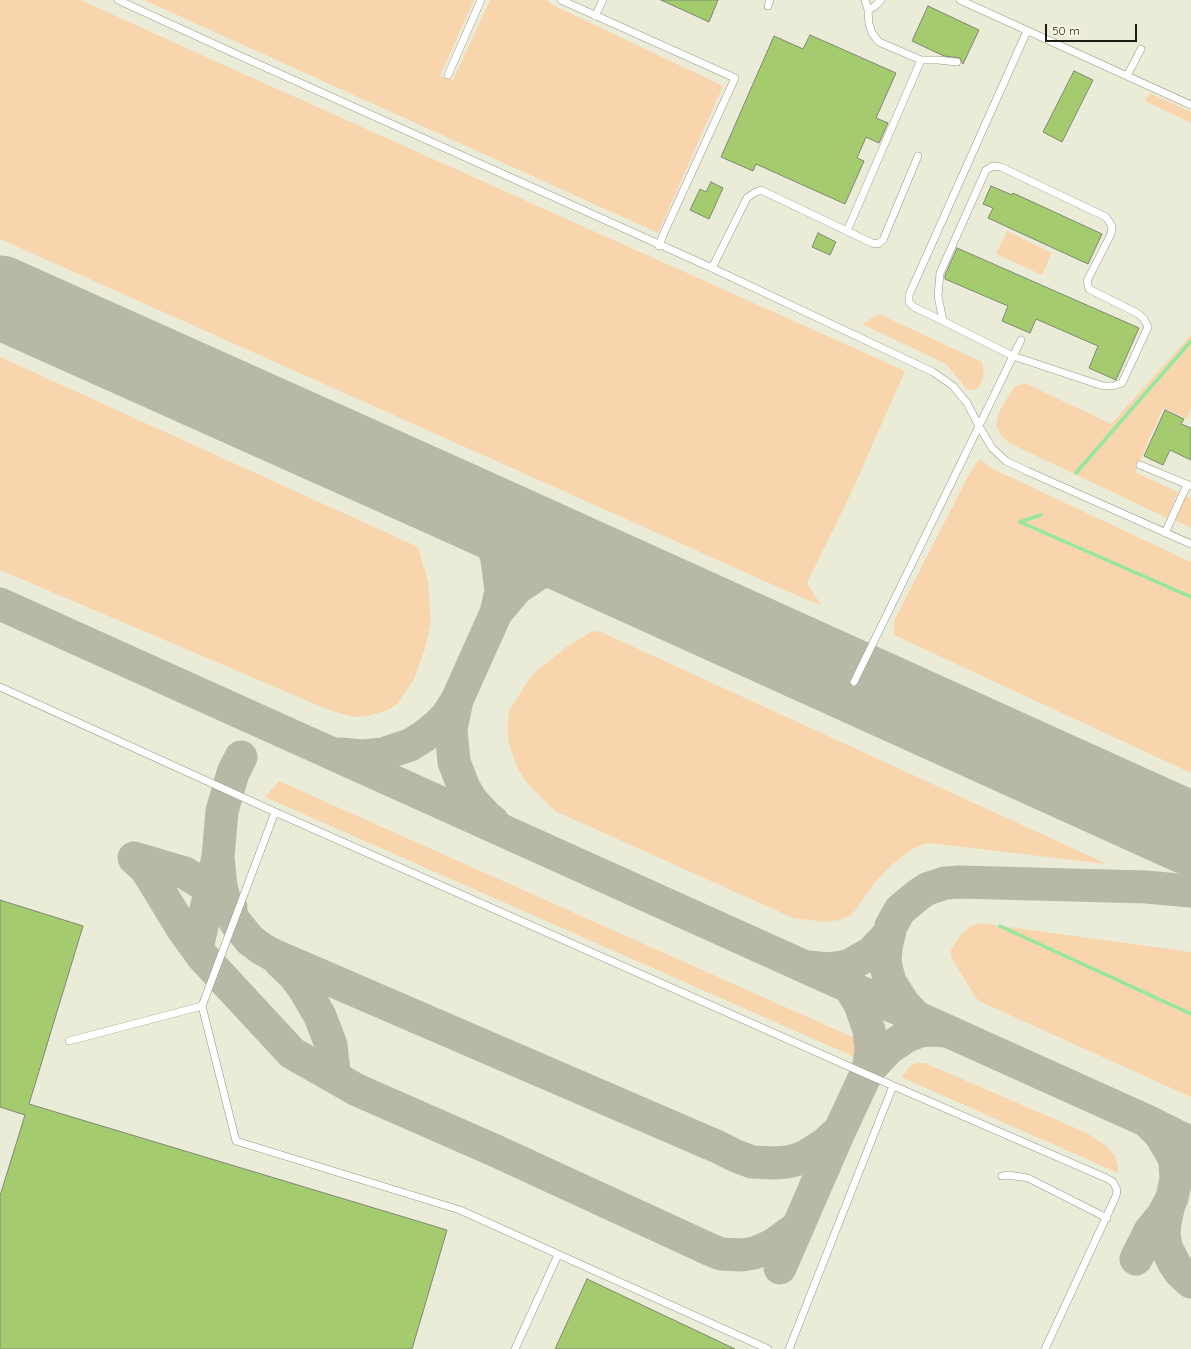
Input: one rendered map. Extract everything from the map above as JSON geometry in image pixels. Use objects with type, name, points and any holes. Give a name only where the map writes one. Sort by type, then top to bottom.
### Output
[{"type":"lane","points":[[118,0],[660,246],[712,268],[933,372],[953,386],[967,403],[992,448],[1006,461],[1191,544]]},
{"type":"lane","points":[[448,75],[481,0]]},
{"type":"lane","points":[[561,0],[735,78],[663,235],[660,246]]},
{"type":"lane","points":[[596,16],[603,0]]},
{"type":"lane","points":[[864,0],[868,10],[869,24],[872,33],[879,42],[920,60],[957,62]]},
{"type":"lane","points":[[868,10],[876,6],[881,0]]},
{"type":"lane","points":[[960,0],[1191,105]]},
{"type":"lane","points":[[944,321],[938,296],[940,273],[986,170],[993,166],[1001,167],[1106,217],[1112,226],[1111,234],[1087,281],[1087,285],[1089,289],[1137,312],[1144,319],[1148,327],[1122,383],[1113,386],[1103,386],[1013,356],[914,307],[908,302],[909,295],[1027,31]]},
{"type":"lane","points":[[1127,76],[1141,49]]},
{"type":"lane","points":[[847,231],[920,60]]},
{"type":"lane","points":[[712,268],[747,198],[762,190],[872,243],[878,244],[883,240],[918,156]]},
{"type":"lane","points":[[854,682],[1021,340]]},
{"type":"lane","points":[[1140,465],[1189,485],[1165,533]]},
{"type":"lane","points":[[0,686],[275,812],[1113,1182],[1117,1190],[1116,1196],[1045,1349]]},
{"type":"lane","points":[[275,812],[202,1006],[236,1141],[460,1210],[768,1349]]},
{"type":"lane","points":[[69,1041],[202,1006]]},
{"type":"lane","points":[[789,1349],[893,1086]]},
{"type":"lane","points":[[1002,1176],[1013,1175],[1028,1178],[1107,1218]]},
{"type":"lane","points":[[515,1349],[558,1254]]},
{"type":"shaded area","points":[[0,0],[81,0],[905,371],[853,489],[807,583],[821,605],[0,239]]},
{"type":"shaded area","points":[[144,0],[474,0],[440,76],[453,80],[490,0],[547,0],[553,5],[723,86],[658,233]]},
{"type":"shaded area","points":[[1150,93],[1191,112],[1191,123],[1145,101]]},
{"type":"shaded area","points":[[1007,231],[1052,253],[1042,275],[996,254]]},
{"type":"shaded area","points":[[879,314],[982,362],[984,375],[980,385],[975,390],[969,390],[946,364],[862,324]]},
{"type":"shaded area","points":[[1191,335],[1191,409],[1187,419],[1163,408],[1135,472],[1178,492],[1167,518],[1009,443],[1001,435],[996,425],[999,412],[1014,387],[1025,383],[1111,424]]},
{"type":"shaded area","points":[[0,357],[418,547],[428,582],[431,621],[425,649],[414,679],[398,703],[389,710],[367,716],[353,717],[329,710],[0,570]]},
{"type":"shaded area","points":[[980,459],[993,469],[1191,562],[1191,773],[894,635],[894,621],[966,480]]},
{"type":"shaded area","points":[[1186,496],[1191,498],[1191,528],[1175,520]]},
{"type":"shaded area","points":[[599,631],[1107,864],[929,843],[924,844],[910,850],[892,865],[875,882],[852,915],[839,920],[825,922],[793,918],[555,811],[526,782],[516,765],[508,740],[509,711],[531,676],[565,648],[591,632]]},
{"type":"shaded area","points":[[279,781],[859,1040],[861,1047],[859,1059],[265,797]]},
{"type":"shaded area","points":[[979,923],[1191,952],[1191,1097],[981,1002],[976,998],[951,957],[951,950],[959,937],[971,926]]},
{"type":"shaded area","points":[[918,1063],[925,1063],[1087,1133],[1105,1145],[1115,1156],[1118,1166],[1118,1173],[901,1077],[909,1067]]},
{"type":"building","points":[[661,0],[718,0],[709,22]]},
{"type":"building","points":[[928,6],[979,30],[963,64],[960,58],[944,56],[912,41]]},
{"type":"building","points":[[810,35],[896,73],[876,118],[888,123],[879,143],[866,137],[857,158],[864,161],[845,204],[756,164],[753,171],[721,157],[774,36],[803,49]]},
{"type":"building","points":[[1074,71],[1093,80],[1062,142],[1043,132]]},
{"type":"building","points":[[711,182],[723,188],[709,219],[690,210],[700,189],[706,192]]},
{"type":"building","points":[[991,186],[1012,195],[1013,193],[1102,234],[1088,264],[988,218],[993,208],[983,204]]},
{"type":"building","points":[[818,233],[836,242],[830,255],[812,247]]},
{"type":"building","points":[[957,248],[1139,328],[1116,380],[1089,368],[1098,346],[1036,319],[1030,333],[1002,321],[1008,306],[945,279],[945,275]]},
{"type":"building","points":[[1165,410],[1184,419],[1181,424],[1191,428],[1191,460],[1170,450],[1163,465],[1144,456]]},
{"type":"building","points":[[0,900],[83,926],[29,1104],[447,1230],[412,1349],[0,1349],[0,1196],[25,1115],[0,1107]]},
{"type":"building","points":[[587,1279],[735,1349],[555,1349]]},
{"type":"waterway","points":[[1076,473],[1191,341]]},
{"type":"waterway","points":[[1020,522],[1041,515]]},
{"type":"waterway","points":[[1020,522],[1191,597]]},
{"type":"waterway","points":[[1000,926],[1191,1014]]},
{"type":"taxiway","points":[[453,500],[472,516],[482,527],[492,543],[497,559],[501,591],[496,613],[517,588],[544,570],[556,568],[582,568],[611,572]]},
{"type":"taxiway","points":[[0,604],[1147,1121],[1191,1143]]},
{"type":"taxiway","points":[[457,700],[496,613]]},
{"type":"taxiway","points":[[341,754],[362,756],[383,754],[410,745],[437,726],[447,716],[457,700],[451,729],[454,762],[464,788],[472,801],[493,822]]},
{"type":"taxiway","points":[[197,948],[218,857],[222,811],[233,773],[241,757]]},
{"type":"taxiway","points":[[218,857],[221,886],[229,911],[236,923],[250,940],[273,955],[752,1162],[773,1163],[796,1160],[806,1156],[825,1144],[840,1130]]},
{"type":"taxiway","points":[[134,858],[146,869],[182,928],[203,957],[292,1053],[357,1090],[496,1151],[721,1254],[742,1255],[754,1253],[773,1245],[798,1227]]},
{"type":"taxiway","points":[[134,858],[185,873],[203,884],[231,907]]},
{"type":"taxiway","points":[[915,1016],[904,1004],[890,982],[885,963],[886,948],[891,926],[900,910],[927,889],[945,883],[960,882],[1146,887],[1191,891]]},
{"type":"taxiway","points":[[809,967],[828,969],[848,966],[871,953],[889,934]]},
{"type":"taxiway","points":[[280,962],[294,975],[303,987],[320,1016],[331,1045],[334,1072]]},
{"type":"taxiway","points":[[850,988],[860,1004],[869,1030],[871,1050],[868,1070]]},
{"type":"taxiway","points":[[780,1268],[840,1130],[868,1070],[889,1048],[907,1036],[920,1031],[946,1031]]},
{"type":"taxiway","points":[[1136,1259],[1150,1231],[1163,1215],[1172,1198],[1176,1179],[1175,1162],[1172,1154],[1160,1134],[1150,1124]]},
{"type":"taxiway","points":[[1169,1205],[1164,1235],[1166,1247],[1180,1272],[1191,1282]]},
{"type":"runway","points":[[0,297],[1191,834]]}]
